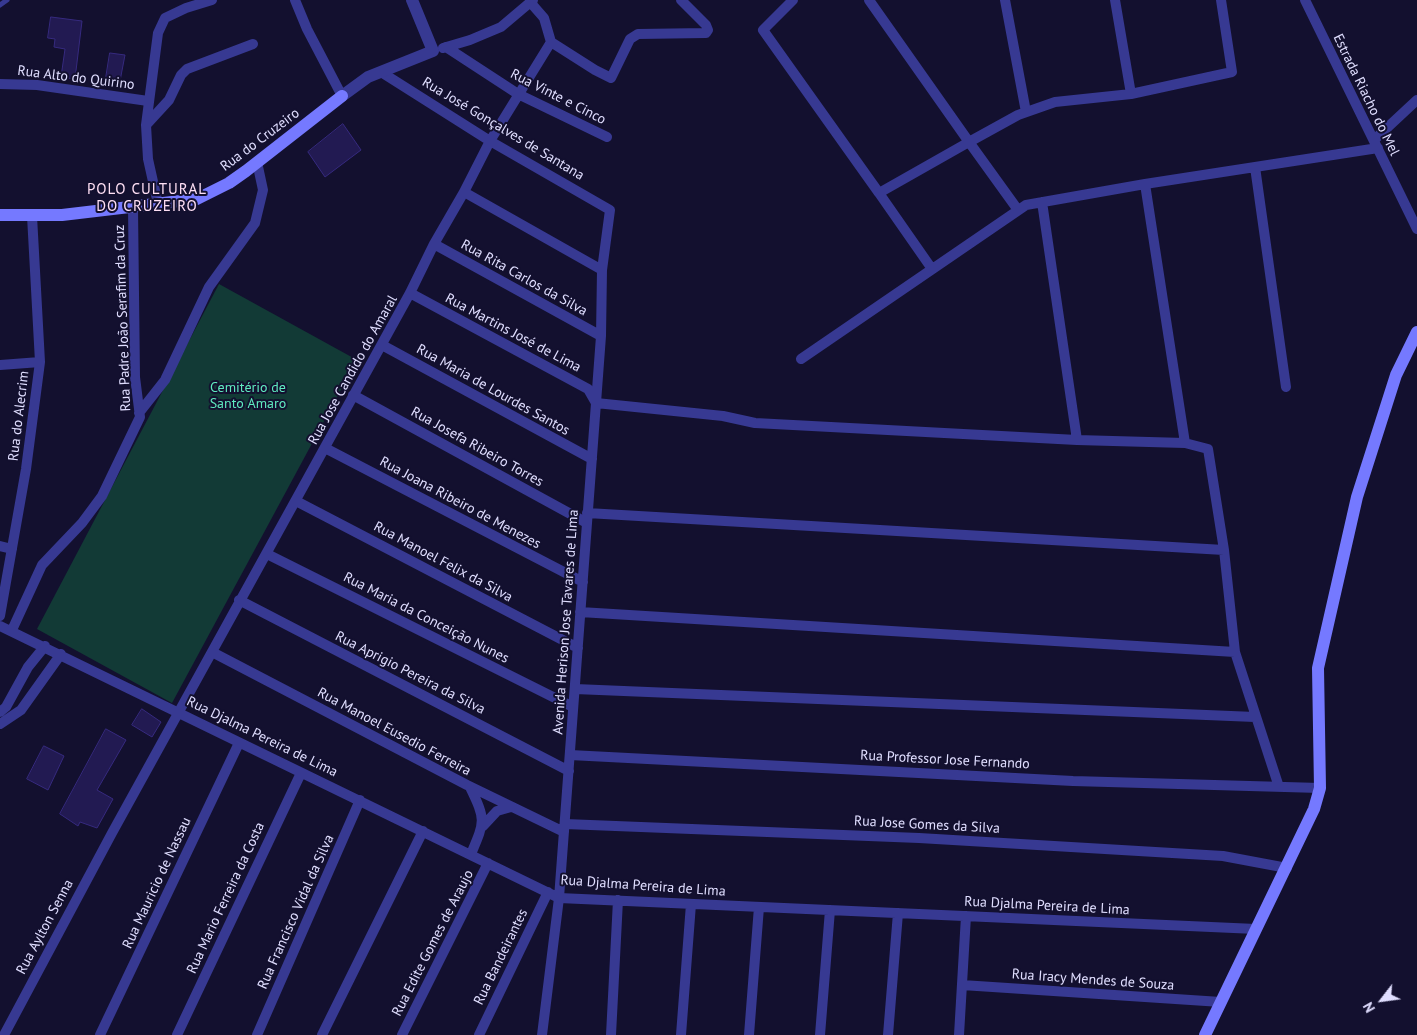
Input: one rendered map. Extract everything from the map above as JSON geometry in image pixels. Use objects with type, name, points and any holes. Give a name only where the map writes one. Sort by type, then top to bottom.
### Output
[{"type":"main road","name":"Rua do Cruzeiro","points":[[0,214],[32,216],[133,208],[197,198],[211,193],[257,162],[342,96]]},
{"type":"main road","points":[[1204,1035],[1222,1002],[1314,809],[1320,788],[1318,668],[1357,497],[1396,375],[1417,332]]},
{"type":"street","points":[[158,204],[148,159],[146,125],[148,101],[161,23],[165,18],[186,8],[212,0]]},
{"type":"street","points":[[296,0],[308,29],[342,96]]},
{"type":"street","points":[[412,0],[433,51],[501,27],[531,1],[544,18],[551,42],[611,78],[630,39],[638,34],[706,33],[708,30],[682,0]]},
{"type":"street","points":[[793,0],[763,30],[932,269]]},
{"type":"street","points":[[869,0],[1018,210]]},
{"type":"street","points":[[999,0],[1005,4],[1026,112]]},
{"type":"street","points":[[1115,0],[1131,94]]},
{"type":"street","points":[[879,193],[1026,112],[1055,102],[1131,94],[1232,72],[1221,0]]},
{"type":"street","name":"Estrada Riacho do Mel","points":[[1305,0],[1417,229]]},
{"type":"street","name":"Rua Jose Candido do Amaral","points":[[179,711],[382,345],[490,140],[551,42]]},
{"type":"street","points":[[146,125],[169,100],[181,75],[187,69],[198,63],[253,44]]},
{"type":"street","name":"Rua Vinte e Cinco","points":[[446,48],[518,94],[607,137]]},
{"type":"street","name":"Rua do Cruzeiro","points":[[342,96],[368,77],[433,51]]},
{"type":"street","name":"Rua José Gonçalves de Santana","points":[[381,72],[490,140],[610,210]]},
{"type":"street","name":"Rua Alto do Quirino","points":[[0,84],[37,85],[148,101]]},
{"type":"street","points":[[801,360],[1026,205],[1255,167],[1376,144],[1417,100]]},
{"type":"street","points":[[140,413],[165,380],[210,286],[255,223],[263,190],[257,162]]},
{"type":"street","points":[[1255,167],[1286,387]]},
{"type":"street","points":[[1145,184],[1186,443]]},
{"type":"street","points":[[464,192],[602,270]]},
{"type":"street","points":[[1042,202],[1077,440]]},
{"type":"street","name":"Rua Padre João Serafim da Cruz","points":[[12,630],[42,565],[82,523],[102,496],[123,456],[140,417],[135,377],[133,208]]},
{"type":"street","name":"Avenida Herison Jose Tavares de Lima","points":[[542,1035],[560,898],[601,336],[602,270],[610,210]]},
{"type":"street","name":"Rua do Alecrim","points":[[0,616],[26,469],[40,362],[32,216]]},
{"type":"street","name":"Rua Rita Carlos da Silva","points":[[434,244],[601,336]]},
{"type":"street","name":"Rua Martins José de Lima","points":[[410,293],[588,388],[596,403]]},
{"type":"street","name":"Rua Maria de Lourdes Santos","points":[[382,345],[592,460]]},
{"type":"street","points":[[0,365],[40,362]]},
{"type":"street","name":"Rua Josefa Ribeiro Torres","points":[[353,395],[587,518]]},
{"type":"street","points":[[596,403],[723,416],[755,423],[1077,440],[1186,443],[1208,449],[1224,550],[1234,652],[1254,717],[1279,787]]},
{"type":"street","name":"Rua Joana Ribeiro de Menezes","points":[[325,448],[583,582]]},
{"type":"street","name":"Rua Manoel Felix da Silva","points":[[296,501],[578,648]]},
{"type":"street","points":[[587,518],[1224,550]]},
{"type":"street","points":[[0,546],[12,550]]},
{"type":"street","name":"Rua Maria da Conceição Nunes","points":[[267,554],[574,707]]},
{"type":"street","name":"Rua Aprigio Pereira da Silva","points":[[239,600],[569,771]]},
{"type":"street","points":[[580,612],[1234,652]]},
{"type":"street","name":"Rua Djalma Pereira de Lima","points":[[0,626],[12,630],[179,711],[239,743],[560,898],[1256,929]]},
{"type":"street","points":[[0,712],[6,707],[28,667],[45,646]]},
{"type":"street","name":"Rua Manoel Eusedio Ferreira","points":[[212,652],[470,787],[511,807],[564,828]]},
{"type":"street","points":[[0,724],[21,710],[61,654]]},
{"type":"street","points":[[575,688],[1254,717]]},
{"type":"street","name":"Rua Aylton Senna","points":[[4,1035],[179,711]]},
{"type":"street","name":"Rua Mauricio de Nassau","points":[[100,1035],[239,743]]},
{"type":"street","name":"Rua Professor Jose Fernando","points":[[570,754],[1073,781],[1320,788]]},
{"type":"street","name":"Rua Mario Ferreira da Costa","points":[[176,1035],[301,773]]},
{"type":"street","points":[[470,787],[481,810],[483,826]]},
{"type":"street","name":"Rua Francisco Vidal da Silva","points":[[257,1035],[360,800]]},
{"type":"street","points":[[471,854],[483,826],[497,811],[511,807]]},
{"type":"street","name":"Rua Jose Gomes da Silva","points":[[564,828],[918,838],[1222,856],[1260,861],[1287,868]]},
{"type":"street","points":[[322,1035],[423,831]]},
{"type":"street","name":"Rua Edite Gomes de Araujo","points":[[402,1035],[488,863]]},
{"type":"street","name":"Rua Bandeirantes","points":[[479,1035],[548,892]]},
{"type":"street","points":[[611,1035],[618,900]]},
{"type":"street","points":[[681,1035],[691,904]]},
{"type":"street","points":[[749,1035],[758,907]]},
{"type":"street","points":[[820,1035],[830,910]]},
{"type":"street","points":[[888,1035],[898,913]]},
{"type":"street","points":[[959,1035],[966,916]]},
{"type":"street","name":"Rua Iracy Mendes de Souza","points":[[962,985],[1222,1002]]},
{"type":"lane","points":[[0,5],[7,0]]},
{"type":"green space","name":"Cemitério de Santo Amaro","points":[[219,284],[357,360],[172,703],[37,629]]},
{"type":"building","points":[[51,17],[82,21],[75,79],[61,77],[65,49],[54,47],[55,39],[48,38]]},
{"type":"building","points":[[110,53],[125,55],[120,81],[106,78]]},
{"type":"building","points":[[343,124],[361,150],[325,177],[308,152]]},
{"type":"building","points":[[142,709],[161,722],[152,737],[132,725]]},
{"type":"building","points":[[106,729],[126,740],[97,790],[113,799],[97,828],[80,822],[78,826],[60,814]]},
{"type":"building","points":[[44,746],[64,756],[48,790],[27,779]]},
{"type":"district","name":"POLO CULTURAL DO CRUZEIRO","points":[[147,198]]}]
